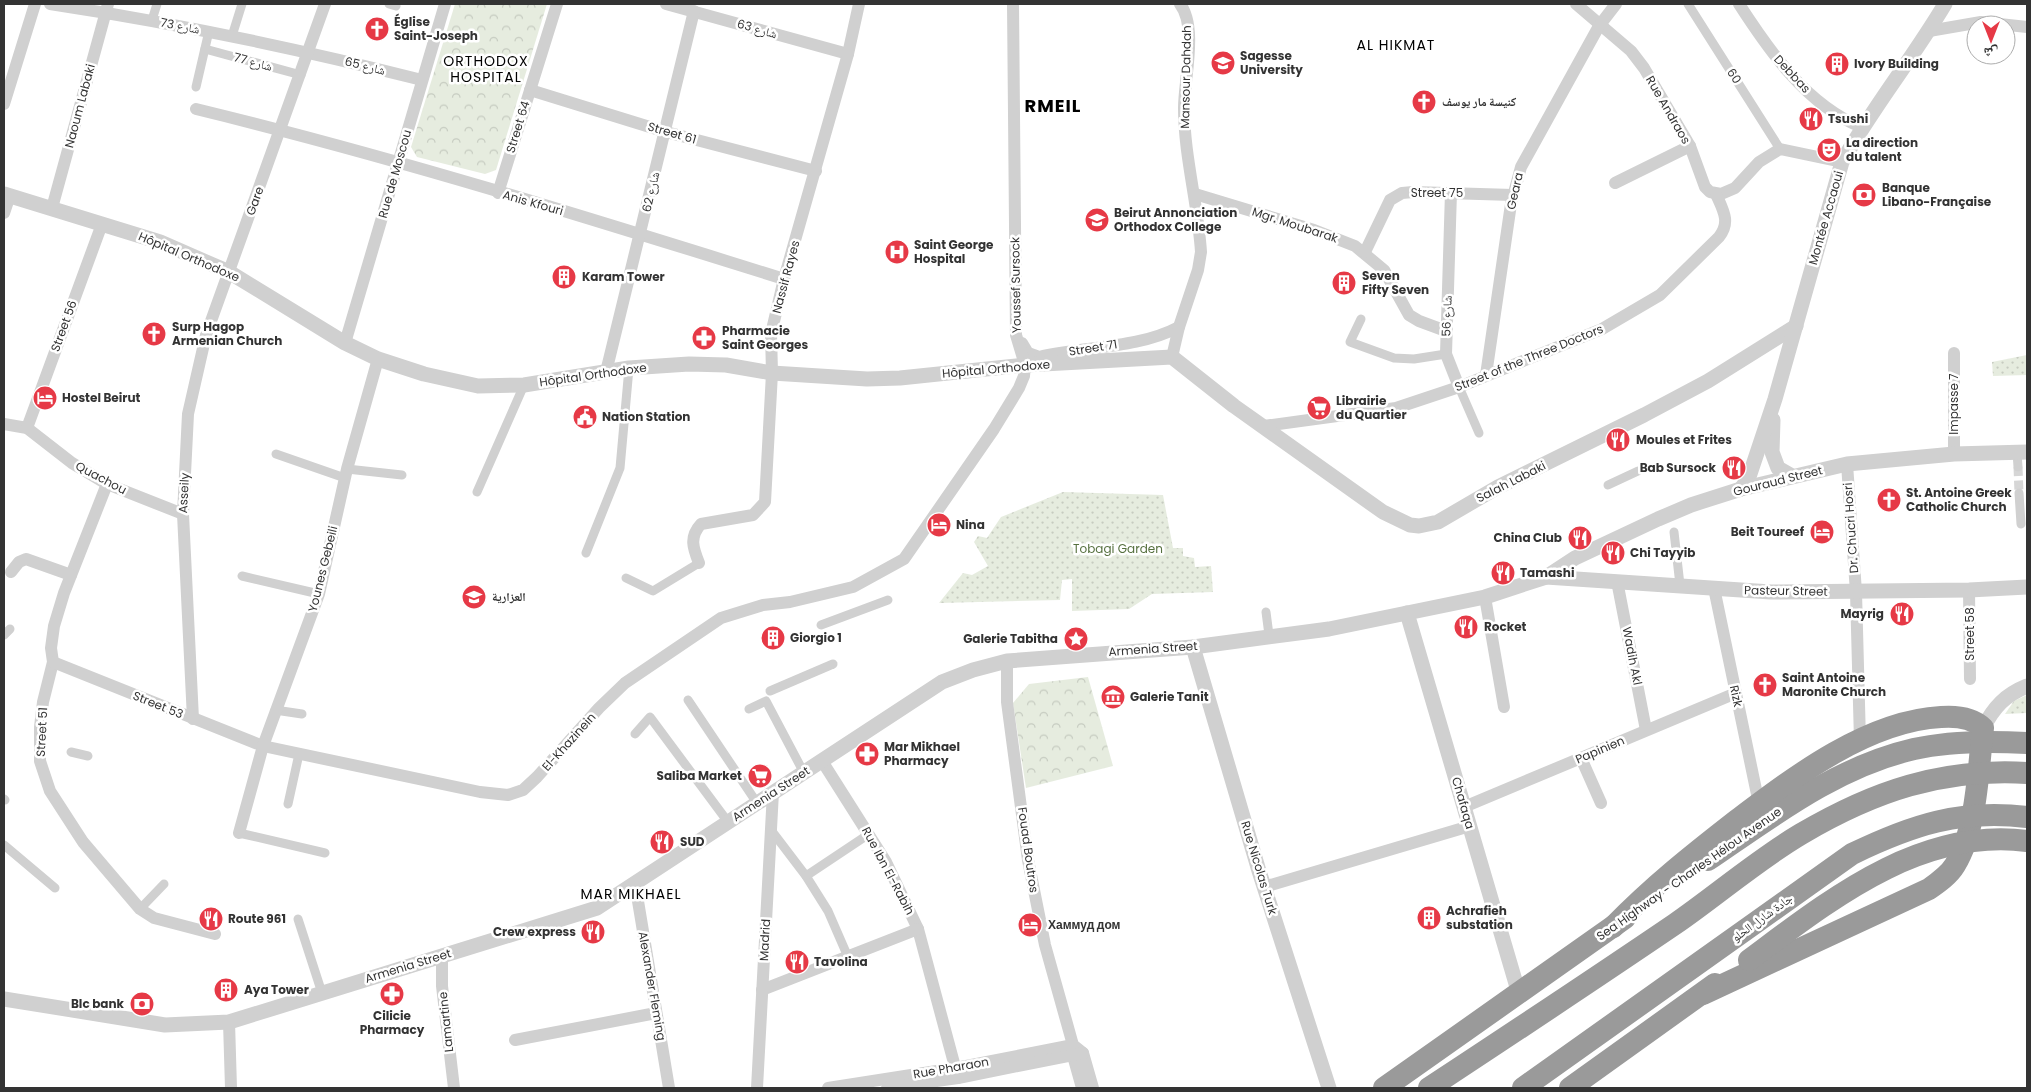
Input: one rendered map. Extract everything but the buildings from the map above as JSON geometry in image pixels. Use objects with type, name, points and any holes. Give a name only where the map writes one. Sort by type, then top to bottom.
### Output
[{"type":"highway","points":[[1613,927],[1669,872],[1805,771],[1860,740],[1893,726],[1928,718],[1952,716],[1968,719],[1983,728],[1969,831],[1955,865],[1940,881],[1910,898],[1786,953],[1703,994]]},
{"type":"highway","name":"Sea Highway - Charles Hélou Avenue","points":[[1384,1088],[1772,816],[1844,773],[1915,749],[2005,742],[2027,743]]},
{"type":"highway","points":[[1430,1088],[1676,923],[1800,835],[1858,804],[1918,781],[1970,772],[2027,773]]},
{"type":"highway","name":"جادة شارل الحلو","points":[[1523,1088],[1852,854],[1915,826],[1958,816],[1987,814],[2027,816]]},
{"type":"highway","name":"جادة شارل الحلو","points":[[1570,1088],[1703,994],[1829,901],[1874,874],[1911,857],[1959,842],[1987,838],[2027,841]]},
{"type":"street","points":[[4,104],[35,4]]},
{"type":"street","name":"شارع 73","points":[[50,4],[107,8],[152,20],[309,51]]},
{"type":"street","points":[[152,20],[157,4]]},
{"type":"street","points":[[232,36],[242,4]]},
{"type":"street","name":"Gare","points":[[229,272],[282,130],[325,4]]},
{"type":"street","name":"Rue de Moscou","points":[[345,343],[445,4]]},
{"type":"street","name":"Street 64","points":[[498,193],[556,4]]},
{"type":"street","name":"شارع 63","points":[[666,4],[848,54]]},
{"type":"street","name":"Nassif Rayes","points":[[699,563],[692,541],[694,533],[700,524],[753,515],[765,502],[772,373],[771,334],[784,279],[848,54],[859,4]]},
{"type":"street","name":"Youssef Sursock","points":[[1013,4],[1016,335],[1025,365]]},
{"type":"street","name":"Mansour Dahdah","points":[[1172,357],[1179,327],[1200,260],[1195,194],[1184,116],[1188,21],[1180,4]]},
{"type":"street","name":"Rue Andraos","points":[[1576,4],[1599,26],[1631,51],[1690,146],[1705,187],[1710,192],[1721,193]]},
{"type":"street","name":"Geara","points":[[1486,375],[1513,194],[1526,154],[1599,26],[1616,4]]},
{"type":"street","name":"60","points":[[1688,4],[1780,149]]},
{"type":"street","name":"Debbas","points":[[1739,4],[1767,47],[1813,97],[1838,117],[1861,128]]},
{"type":"street","name":"Montée Accaoui","points":[[1741,489],[1749,477],[1775,399],[1842,162],[1861,128],[1929,31],[1945,4]]},
{"type":"street","name":"Naoum Labaki","points":[[52,208],[107,8]]},
{"type":"street","name":"شارع 62","points":[[606,372],[694,11]]},
{"type":"street","points":[[1929,31],[1981,22],[2027,28]]},
{"type":"street","points":[[196,87],[209,31]]},
{"type":"street","name":"شارع 77","points":[[206,49],[301,75]]},
{"type":"street","name":"شارع 65","points":[[309,51],[422,80]]},
{"type":"street","name":"Street 61","points":[[530,90],[666,132],[816,171]]},
{"type":"street","points":[[196,109],[282,130]]},
{"type":"street","name":"Anis Kfouri","points":[[282,130],[641,234],[784,279]]},
{"type":"street","points":[[1615,183],[1690,146]]},
{"type":"street","points":[[1721,193],[1735,188],[1759,162],[1780,149],[1842,162]]},
{"type":"street","name":"Street 75","points":[[1365,252],[1393,197],[1413,192],[1513,194]]},
{"type":"street","name":"شارع 56","points":[[1451,192],[1446,354],[1479,433]]},
{"type":"street","name":"Street of the Three Doctors","points":[[1264,426],[1396,408],[1459,387],[1602,329],[1660,295],[1719,237],[1724,230],[1726,217],[1721,193]]},
{"type":"street","points":[[4,213],[7,194]]},
{"type":"street","name":"Hôpital Orthodoxe","points":[[7,194],[160,242],[229,272],[345,343],[378,358],[456,382],[478,386],[524,385],[629,368],[689,364],[726,365],[772,373],[835,378],[900,378],[1025,365],[1172,357]]},
{"type":"street","name":"Mgr. Moubarak","points":[[1195,194],[1348,242],[1365,252],[1384,270],[1409,315],[1419,321],[1446,331]]},
{"type":"street","name":"Street 56","points":[[26,428],[102,224]]},
{"type":"street","name":"Asseily","points":[[193,719],[182,514],[188,414],[206,335],[229,272]]},
{"type":"street","points":[[1361,319],[1350,342],[1394,358],[1414,358],[1446,354]]},
{"type":"street","name":"Salah Labaki","points":[[1172,357],[1234,406],[1393,519],[1410,526],[1428,525],[1438,522],[1498,487],[1644,415],[1708,381],[1796,326]]},
{"type":"street","name":"Street 71","points":[[1016,335],[1028,353],[1039,357],[1138,341],[1179,327]]},
{"type":"street","name":"Impasse 7","points":[[1954,353],[1954,454]]},
{"type":"street","name":"Younes Gebeili","points":[[239,833],[289,660],[319,594],[346,473],[378,358]]},
{"type":"street","name":"El-Khazinein","points":[[263,746],[480,792],[508,795],[515,793],[537,777],[599,708],[625,683],[721,618],[763,604],[790,602],[852,587],[904,559],[994,429],[1024,376],[1025,365]]},
{"type":"street","points":[[586,552],[620,468],[629,368]]},
{"type":"street","points":[[477,492],[524,385]]},
{"type":"street","name":"Montée Accaoui","points":[[1775,399],[1772,452],[1778,468],[1792,476]]},
{"type":"street","points":[[4,424],[26,428]]},
{"type":"street","name":"Quachou","points":[[26,428],[72,463],[107,484],[182,514]]},
{"type":"street","points":[[276,454],[346,473],[402,475]]},
{"type":"street","name":"Gouraud Street","points":[[1546,577],[1575,558],[1691,505],[1741,489],[1792,476],[1847,464],[1954,454],[2021,457]]},
{"type":"street","name":"Dr. Chucri Hosri","points":[[1847,464],[1856,592],[1860,740]]},
{"type":"street","points":[[1608,484],[1638,471]]},
{"type":"street","name":"Street 51","points":[[107,484],[54,626],[51,648],[53,662],[43,702],[40,727],[40,761],[43,774],[50,791],[83,842],[140,909],[154,918],[215,934]]},
{"type":"street","points":[[2019,493],[2021,524]]},
{"type":"street","points":[[1674,532],[1680,585]]},
{"type":"street","points":[[1575,558],[1571,571],[1579,578]]},
{"type":"street","points":[[11,572],[19,562],[26,559],[72,575]]},
{"type":"street","points":[[626,578],[653,591],[699,563]]},
{"type":"street","points":[[242,576],[319,594]]},
{"type":"street","name":"Pasteur Street","points":[[1546,577],[1771,592],[1970,590],[2027,587]]},
{"type":"street","name":"Armenia Street","points":[[4,999],[165,1024],[229,1022],[598,908],[942,682],[973,670],[1007,662],[1193,647],[1269,635],[1329,629],[1485,597],[1546,577]]},
{"type":"street","name":"Wadih Akl","points":[[1617,581],[1646,730]]},
{"type":"street","name":"Rizk","points":[[1714,588],[1759,804]]},
{"type":"street","name":"Street 58","points":[[1970,590],[1970,678]]},
{"type":"street","points":[[1485,597],[1504,708]]},
{"type":"street","points":[[821,625],[888,600]]},
{"type":"street","points":[[1266,612],[1269,635]]},
{"type":"street","name":"Chafaqa","points":[[1407,613],[1519,994]]},
{"type":"street","name":"Rue Nicolas Turk","points":[[1193,647],[1264,887],[1329,1088]]},
{"type":"street","name":"Street 53","points":[[53,662],[263,746]]},
{"type":"street","name":"Fouad Boutros","points":[[1007,662],[1007,702],[1028,860],[1045,945],[1076,1051],[1082,1088]]},
{"type":"street","points":[[770,691],[833,664]]},
{"type":"street","points":[[1983,728],[1999,702],[2013,692],[2027,686]]},
{"type":"street","name":"Papinien","points":[[1464,807],[1736,693]]},
{"type":"street","points":[[688,700],[758,803]]},
{"type":"street","points":[[749,709],[766,700],[804,773]]},
{"type":"street","points":[[275,710],[302,714]]},
{"type":"street","points":[[635,734],[650,717],[728,822]]},
{"type":"street","points":[[71,752],[88,756]]},
{"type":"street","points":[[288,804],[299,754]]},
{"type":"street","points":[[1581,758],[1601,802]]},
{"type":"street","name":"Rue Ibn El-Rabih","points":[[822,761],[869,834],[900,889],[918,929],[957,1073]]},
{"type":"street","name":"Madrid","points":[[757,1088],[773,792]]},
{"type":"street","points":[[1264,887],[1470,826]]},
{"type":"street","points":[[771,830],[806,876],[828,911],[848,958]]},
{"type":"street","points":[[239,833],[325,853]]},
{"type":"street","points":[[806,876],[869,834]]},
{"type":"street","points":[[4,845],[56,888]]},
{"type":"street","name":"Alexander Fleming","points":[[635,883],[669,1088]]},
{"type":"street","points":[[140,909],[164,884]]},
{"type":"street","points":[[298,919],[322,993]]},
{"type":"street","points":[[762,990],[848,958],[918,929]]},
{"type":"street","name":"Lamartine","points":[[442,956],[443,994],[454,1088]]},
{"type":"street","points":[[515,1040],[656,1013]]},
{"type":"street","points":[[229,1022],[230,1088]]},
{"type":"street","name":"Fouad Boutros","points":[[1076,1051],[1093,1088]]},
{"type":"street","name":"Rue Pharaon","points":[[887,1088],[1076,1051]]},
{"type":"street","name":"Rue Pharaon","points":[[828,1088],[957,1073]]},
{"type":"green space","points":[[455,4],[547,4],[496,170],[485,174],[417,157],[411,147]]},
{"type":"green space","points":[[2027,355],[2027,375],[1993,376],[1992,362]]},
{"type":"green space","name":"Tobagi Garden","points":[[1063,492],[1163,495],[1173,548],[1183,548],[1183,556],[1194,558],[1195,567],[1211,566],[1213,592],[1152,594],[1129,609],[1072,611],[1072,579],[1062,580],[1060,600],[939,603],[963,573],[972,575],[988,566],[974,542],[978,536],[987,538],[1001,517]]},
{"type":"green space","points":[[1088,677],[1113,766],[1026,788],[1013,703],[1029,684]]},
{"type":"green space","points":[[2027,695],[2027,713],[2005,714],[2014,701]]},
{"type":"tunnel","points":[[2018,467],[2019,493]]},
{"type":"place","name":"Église Saint-Joseph","points":[[377,29]]},
{"type":"place","name":"Sagesse University","points":[[1223,63]]},
{"type":"place","name":"Ivory Building","points":[[1837,64]]},
{"type":"place","name":"كنيسة مار يوسف","points":[[1424,102]]},
{"type":"place","name":"Tsushi","points":[[1811,119]]},
{"type":"place","name":"La direction du talent","points":[[1829,150]]},
{"type":"place","name":"Banque Libano-Française","points":[[1864,195]]},
{"type":"place","name":"Beirut Annonciation Orthodox College","points":[[1097,220]]},
{"type":"place","name":"Saint George Hospital","points":[[897,252]]},
{"type":"place","name":"Karam Tower","points":[[564,277]]},
{"type":"place","name":"Seven Fifty Seven","points":[[1344,283]]},
{"type":"place","name":"Surp Hagop Armenian Church","points":[[154,334]]},
{"type":"place","name":"Pharmacie Saint Georges","points":[[704,338]]},
{"type":"place","name":"Hostel Beirut","points":[[45,398]]},
{"type":"place","name":"Librairie du Quartier","points":[[1319,408]]},
{"type":"place","name":"Nation Station","points":[[585,417]]},
{"type":"place","name":"Moules et Frites","points":[[1618,440]]},
{"type":"place","name":"Bab Sursock","points":[[1734,468]]},
{"type":"place","name":"St. Antoine Greek Catholic Church","points":[[1889,500]]},
{"type":"place","name":"Nina","points":[[939,525]]},
{"type":"place","name":"Beit Toureef","points":[[1822,532]]},
{"type":"place","name":"China Club","points":[[1580,538]]},
{"type":"place","name":"Chi Tayyib","points":[[1613,553]]},
{"type":"place","name":"Tamashi","points":[[1503,573]]},
{"type":"place","name":"العزارية","points":[[474,597]]},
{"type":"place","name":"Mayrig","points":[[1902,614]]},
{"type":"place","name":"Rocket","points":[[1466,627]]},
{"type":"place","name":"Giorgio 1","points":[[773,638]]},
{"type":"place","name":"Galerie Tabitha","points":[[1076,639]]},
{"type":"place","name":"Saint Antoine Maronite Church","points":[[1765,685]]},
{"type":"place","name":"Galerie Tanit","points":[[1113,697]]},
{"type":"place","name":"Mar Mikhael Pharmacy","points":[[867,754]]},
{"type":"place","name":"Saliba Market","points":[[760,776]]},
{"type":"place","name":"SUD","points":[[662,842]]},
{"type":"place","name":"Achrafieh substation","points":[[1429,918]]},
{"type":"place","name":"Route 961","points":[[211,919]]},
{"type":"place","name":"Хаммуд дом","points":[[1030,925]]},
{"type":"place","name":"Crew express","points":[[593,932]]},
{"type":"place","name":"Tavolina","points":[[797,962]]},
{"type":"place","name":"Aya Tower","points":[[226,990]]},
{"type":"place","name":"Cilicie Pharmacy","points":[[392,994]]},
{"type":"place","name":"Blc bank","points":[[142,1004]]},
{"type":"district","name":"AL HIKMAT","points":[[1396,45]]},
{"type":"district","name":"ORTHODOX HOSPITAL","points":[[486,69]]},
{"type":"district","name":"RMEIL","points":[[1053,106]]},
{"type":"district","name":"MAR MIKHAEL","points":[[631,894]]}]
